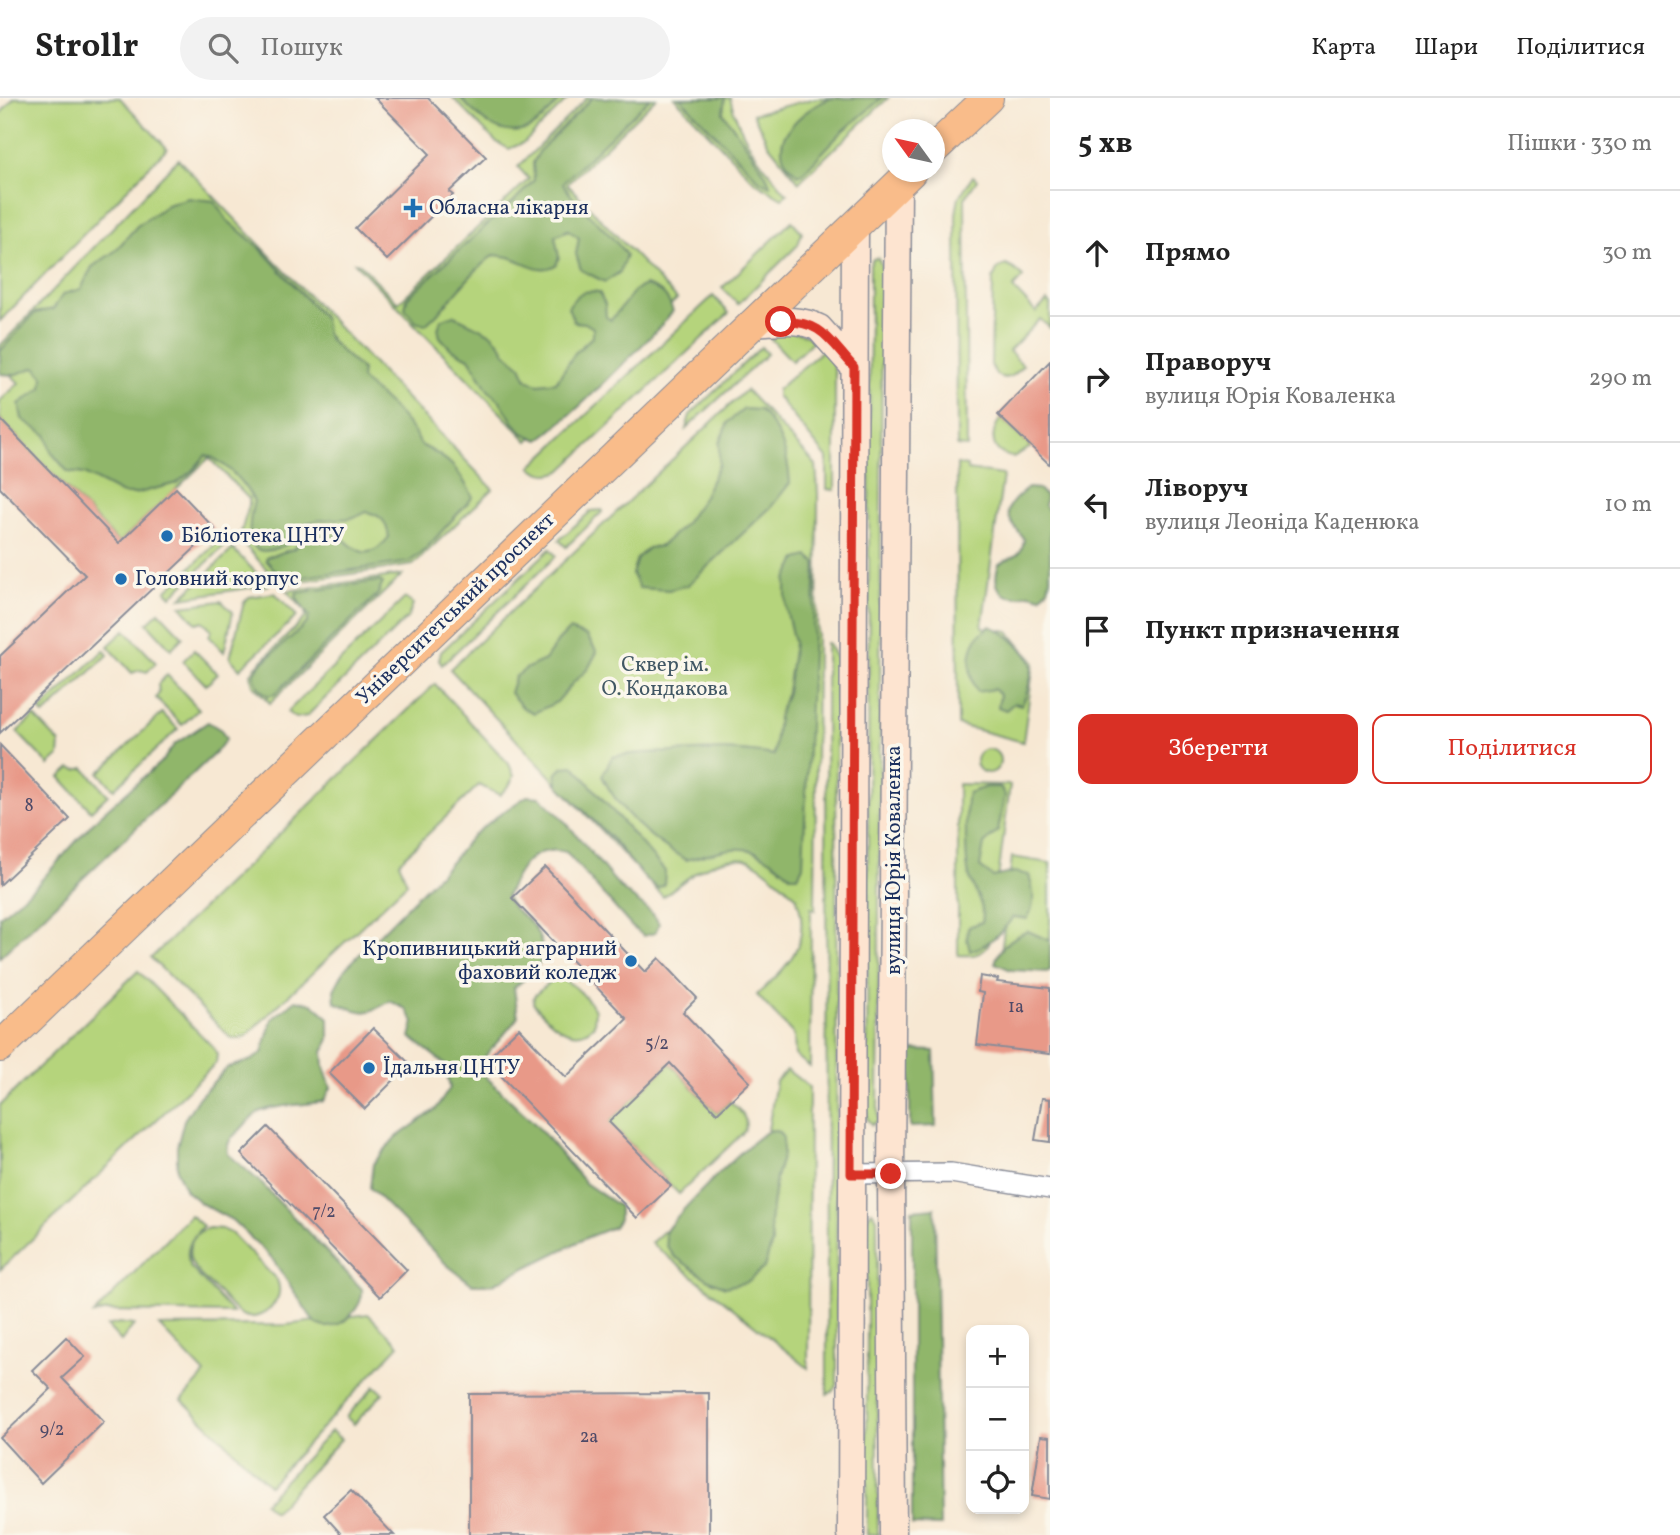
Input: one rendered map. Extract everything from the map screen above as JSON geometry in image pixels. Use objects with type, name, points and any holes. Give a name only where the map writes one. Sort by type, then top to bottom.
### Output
[{"type":"main road","points":[[945,139],[988,98]]},
{"type":"main road","name":"Університетський проспект","points":[[0,1047],[901,182]]},
{"type":"main road","name":"вулиця Юрія Коваленка","points":[[893,1535],[891,1174],[905,182]]},
{"type":"main road","name":"вулиця Юрія Коваленка","points":[[851,1535],[855,226]]},
{"type":"main road","points":[[753,323],[793,321],[812,324],[854,367]]},
{"type":"street","points":[[832,248],[855,271]]},
{"type":"street","points":[[851,1174],[951,1173],[1050,1189]]},
{"type":"green space","points":[[14,98],[120,98],[167,148],[0,321],[0,114]]},
{"type":"green space","points":[[453,98],[569,98],[525,142],[509,149],[495,141]]},
{"type":"green space","points":[[460,98],[562,98],[534,126],[509,131],[482,119]]},
{"type":"green space","points":[[587,98],[656,98],[567,184],[677,299],[528,441],[355,263],[360,264],[398,303],[529,179],[518,167]]},
{"type":"green space","points":[[592,98],[650,98],[563,183],[626,255],[620,272],[605,282],[581,270],[576,254],[579,238],[568,230],[555,236],[559,257],[556,265],[539,268],[510,257],[494,255],[475,271],[425,325],[416,322],[405,309],[407,298],[534,180],[533,163],[540,150]]},
{"type":"green space","points":[[675,98],[730,98],[745,138],[787,194],[782,198],[755,182]]},
{"type":"green space","points":[[680,98],[725,98],[723,113],[758,162],[770,186],[760,181]]},
{"type":"green space","points":[[816,98],[888,98],[799,182],[769,145],[753,114]]},
{"type":"green space","points":[[832,98],[882,98],[798,175],[786,162],[782,152],[787,132],[803,114]]},
{"type":"green space","points":[[178,159],[493,489],[413,565],[280,584],[239,539],[249,499],[209,458],[119,543],[0,419],[0,401],[19,383],[0,363],[0,346]]},
{"type":"green space","points":[[973,176],[977,180],[965,198],[967,447],[957,446],[956,214],[959,197]]},
{"type":"green space","points":[[188,198],[214,201],[227,220],[261,249],[322,316],[328,336],[362,370],[361,379],[402,417],[421,445],[453,466],[473,497],[423,552],[409,562],[283,580],[266,560],[267,557],[293,549],[308,535],[340,535],[358,550],[370,552],[389,537],[385,523],[380,517],[366,512],[351,518],[314,521],[305,525],[286,545],[264,551],[257,549],[250,536],[254,501],[233,474],[213,458],[206,455],[177,483],[135,494],[122,494],[84,474],[68,472],[51,452],[46,435],[22,419],[19,404],[42,388],[43,377],[36,367],[14,375],[0,374],[2,349],[35,313],[53,309],[63,294],[81,289],[92,267],[115,251],[137,226],[167,205]]},
{"type":"green space","points":[[792,221],[802,232],[798,245],[738,304],[722,288]]},
{"type":"green space","points":[[878,258],[881,264],[882,290],[878,1120],[872,1125],[867,1119],[870,265],[873,259]]},
{"type":"green space","points":[[1006,265],[1023,277],[1013,288],[1036,312],[1047,301],[1050,304],[1050,328],[1040,319],[1009,351],[1023,365],[1014,374],[1004,378],[996,375],[991,365],[993,279],[998,268]]},
{"type":"green space","points":[[645,285],[663,294],[673,311],[650,338],[593,393],[539,440],[523,433],[500,401],[488,390],[469,358],[451,349],[440,337],[438,329],[441,320],[453,315],[492,334],[505,353],[521,366],[527,380],[538,384],[556,382],[575,353],[593,336],[593,328],[585,323],[574,322],[568,307],[574,299],[584,292],[599,292],[605,304],[606,317],[611,320],[635,290]]},
{"type":"green space","points":[[713,296],[729,313],[561,471],[546,474],[531,467]]},
{"type":"green space","points":[[790,330],[815,339],[792,361],[770,338]]},
{"type":"green space","points":[[761,347],[767,354],[686,429],[690,415]]},
{"type":"green space","points":[[825,348],[832,360],[835,375],[835,490],[827,489],[827,458],[777,396],[777,390]]},
{"type":"green space","name":"Сквер ім. О. Кондакова","points":[[746,390],[816,465],[815,910],[811,908],[810,1067],[795,1055],[794,1035],[757,995],[788,963],[800,940],[801,913],[796,896],[758,864],[735,858],[702,869],[663,897],[450,669]]},
{"type":"green space","points":[[744,409],[760,410],[773,426],[785,453],[790,483],[771,507],[688,585],[669,590],[639,588],[632,574],[637,558],[648,548],[661,546],[683,526],[703,498],[719,464],[719,443],[728,422]]},
{"type":"green space","points":[[1001,418],[1031,447],[1013,457],[1000,452],[993,437]]},
{"type":"green space","points":[[957,464],[967,466],[968,470],[1003,475],[982,627],[1008,631],[1034,662],[1023,742],[958,725]]},
{"type":"green space","points":[[1028,488],[1039,489],[1046,497],[1045,505],[1050,513],[1050,578],[1048,589],[1041,597],[1029,594],[1011,597],[998,587],[996,576],[999,564],[1016,555],[1023,545],[1024,539],[1012,523],[1008,512],[1013,501]]},
{"type":"green space","points":[[602,510],[566,547],[559,540],[591,511]]},
{"type":"green space","points":[[223,537],[228,543],[171,596],[166,591]]},
{"type":"green space","points":[[233,549],[268,585],[181,598]]},
{"type":"green space","points":[[550,549],[556,556],[442,665],[439,660],[441,652]]},
{"type":"green space","points":[[808,556],[816,563],[803,866],[798,876],[791,876],[764,856],[742,849],[730,849],[686,860],[661,844],[627,814],[602,776],[612,757],[627,754],[723,750],[774,755],[778,717],[787,692],[794,643],[786,609],[786,580],[797,559]]},
{"type":"green space","points":[[402,575],[270,703],[253,685],[251,674],[255,668],[306,617],[305,611],[287,591]]},
{"type":"green space","points":[[379,581],[383,583],[378,594],[275,694],[268,696],[260,689],[254,674],[260,665],[307,623],[309,616],[296,593]]},
{"type":"green space","points":[[275,593],[297,616],[240,669],[230,658],[244,602],[249,597]]},
{"type":"green space","points":[[405,598],[413,604],[408,617],[307,716],[296,718],[287,712]]},
{"type":"green space","points":[[221,601],[233,612],[224,652],[209,636],[212,630],[203,621],[196,623],[181,606]]},
{"type":"green space","points":[[159,612],[183,637],[171,649],[147,623]]},
{"type":"green space","points":[[989,626],[1015,642],[1032,667],[1022,705],[1014,703],[1006,710],[998,707],[1000,695],[994,689],[977,692],[972,680],[970,659],[973,645]]},
{"type":"green space","points":[[125,630],[156,663],[147,672],[140,670],[132,673],[108,646]]},
{"type":"green space","points":[[569,630],[587,636],[597,652],[588,669],[557,702],[534,713],[523,708],[510,693],[515,677],[545,660]]},
{"type":"green space","points":[[826,643],[836,658],[837,1385],[827,1394]]},
{"type":"green space","points":[[104,650],[108,655],[44,715],[40,711]]},
{"type":"green space","points":[[194,650],[218,674],[206,685],[183,661]]},
{"type":"green space","points":[[167,675],[199,709],[182,725],[156,698],[159,693],[158,684]]},
{"type":"green space","points":[[435,684],[509,764],[514,776],[510,784],[500,795],[479,785],[399,862],[407,883],[246,1036],[231,1038],[151,958]]},
{"type":"green space","points":[[162,713],[178,729],[114,789],[99,773]]},
{"type":"green space","points":[[34,716],[60,743],[59,756],[49,765],[17,732]]},
{"type":"green space","points":[[208,722],[221,730],[226,739],[217,751],[0,957],[0,916],[37,885],[98,817],[163,760],[175,744]]},
{"type":"green space","points":[[988,749],[999,756],[1000,761],[993,772],[988,773],[977,766],[976,761],[983,750]]},
{"type":"green space","points":[[574,766],[665,871],[664,885],[658,888],[646,880],[612,839],[559,786],[556,774],[563,767]]},
{"type":"green space","points":[[70,768],[84,768],[108,795],[91,811],[60,777]]},
{"type":"green space","points":[[958,784],[1010,785],[990,942],[980,953],[968,955],[958,955]]},
{"type":"green space","points":[[986,787],[1000,787],[1005,795],[998,831],[984,844],[980,867],[993,877],[1015,872],[1029,875],[1033,903],[1027,919],[1013,917],[994,938],[970,951],[968,927],[982,922],[983,916],[968,868],[967,800],[968,793]]},
{"type":"green space","points":[[527,796],[540,797],[551,807],[620,887],[652,913],[659,924],[655,933],[644,936],[632,927],[566,852],[554,850],[535,855],[521,868],[511,887],[506,897],[536,930],[544,955],[535,970],[514,988],[518,1017],[479,1065],[483,1074],[537,1126],[585,1183],[619,1206],[619,1219],[614,1227],[493,1284],[472,1284],[447,1265],[370,1188],[373,1164],[394,1139],[436,1109],[450,1088],[445,1064],[410,1037],[414,1022],[406,1009],[390,1001],[369,1011],[358,1011],[335,1002],[334,990],[345,969],[451,862],[472,836]]},
{"type":"green space","points":[[1012,857],[1050,863],[1050,970],[1000,964]]},
{"type":"green space","points":[[1028,931],[1050,941],[1048,972],[1011,970],[995,963],[1007,943]]},
{"type":"green space","points":[[138,971],[213,1047],[217,1054],[216,1063],[0,1270],[0,1105]]},
{"type":"green space","points":[[555,977],[578,989],[595,1010],[594,1025],[586,1031],[578,1034],[561,1029],[533,1003],[534,996]]},
{"type":"green space","points":[[296,1000],[313,1004],[329,1018],[329,1039],[323,1052],[324,1067],[331,1088],[324,1101],[259,1112],[231,1138],[228,1154],[260,1182],[362,1289],[360,1302],[352,1314],[340,1324],[325,1327],[315,1323],[271,1257],[232,1220],[202,1204],[186,1191],[177,1171],[177,1147],[184,1120],[199,1097],[227,1068],[252,1060],[262,1053],[272,1019]]},
{"type":"green space","points":[[910,1050],[934,1051],[936,1126],[910,1127]]},
{"type":"green space","points":[[670,1063],[717,1113],[730,1101],[743,1115],[746,1123],[744,1132],[679,1194],[609,1122]]},
{"type":"green space","points":[[787,1070],[809,1087],[808,1368],[651,1243],[767,1136],[776,1081]]},
{"type":"green space","points":[[771,1130],[779,1132],[783,1138],[783,1154],[776,1178],[770,1222],[772,1243],[764,1268],[747,1282],[725,1287],[709,1280],[674,1256],[667,1246],[665,1233],[715,1177],[748,1146]]},
{"type":"green space","points":[[935,1208],[940,1526],[912,1525],[912,1210]]},
{"type":"green space","points":[[872,1211],[877,1218],[878,1535],[867,1535],[867,1217]]},
{"type":"green space","points":[[190,1215],[203,1226],[189,1245],[190,1267],[233,1313],[108,1311],[94,1314]]},
{"type":"green space","points":[[209,1228],[231,1233],[277,1280],[278,1296],[264,1313],[248,1317],[234,1310],[192,1264],[189,1249],[192,1241],[197,1234]]},
{"type":"green space","points":[[368,1314],[399,1345],[269,1485],[182,1400],[205,1374],[159,1326],[286,1325]]},
{"type":"green space","points":[[119,1323],[134,1325],[121,1341],[107,1326]]},
{"type":"green space","points":[[375,1386],[383,1393],[354,1424],[346,1417]]},
{"type":"green space","points":[[331,1431],[341,1439],[274,1512],[264,1503]]},
{"type":"building","points":[[375,98],[428,98],[486,157],[449,192],[453,195],[387,260],[355,228],[430,154]]},
{"type":"building","points":[[1050,361],[1050,465],[998,415]]},
{"type":"building","name":"Головний корпус","points":[[0,419],[119,543],[176,488],[215,529],[0,733],[0,656],[85,575],[0,488]]},
{"type":"building","points":[[0,745],[70,819],[0,885]]},
{"type":"building","points":[[545,867],[645,972],[659,958],[697,998],[683,1012],[750,1082],[717,1113],[670,1063],[609,1122],[671,1186],[637,1218],[486,1060],[519,1028],[566,1077],[627,1019],[512,898]]},
{"type":"building","points":[[980,976],[998,979],[997,982],[1050,988],[1050,1054],[977,1045],[983,993],[978,992]]},
{"type":"building","name":"Їдальня ЦНТУ","points":[[373,1028],[410,1064],[365,1109],[329,1073]]},
{"type":"building","points":[[1042,1098],[1050,1099],[1050,1142],[1035,1140]]},
{"type":"building","points":[[268,1127],[407,1270],[380,1297],[241,1154]]},
{"type":"building","points":[[66,1337],[85,1357],[62,1378],[104,1422],[41,1483],[0,1438],[51,1389],[32,1370]]},
{"type":"building","points":[[709,1393],[709,1535],[469,1535],[469,1394]]},
{"type":"building","points":[[1041,1436],[1050,1437],[1050,1499],[1032,1496]]},
{"type":"building","points":[[351,1490],[394,1535],[342,1535],[324,1515]]},
{"type":"place","name":"Обласна лікарня","points":[[413,208]]},
{"type":"place","name":"Бібліотека ЦНТУ","points":[[167,536]]},
{"type":"place","name":"Головний корпус","points":[[121,579]]},
{"type":"place","name":"Кропивницький аграрний фаховий коледж","points":[[631,961]]},
{"type":"place","name":"Їдальня ЦНТУ","points":[[369,1068]]},
{"type":"route","points":[[781,322],[812,324],[854,367],[851,1174],[891,1174]]}]
